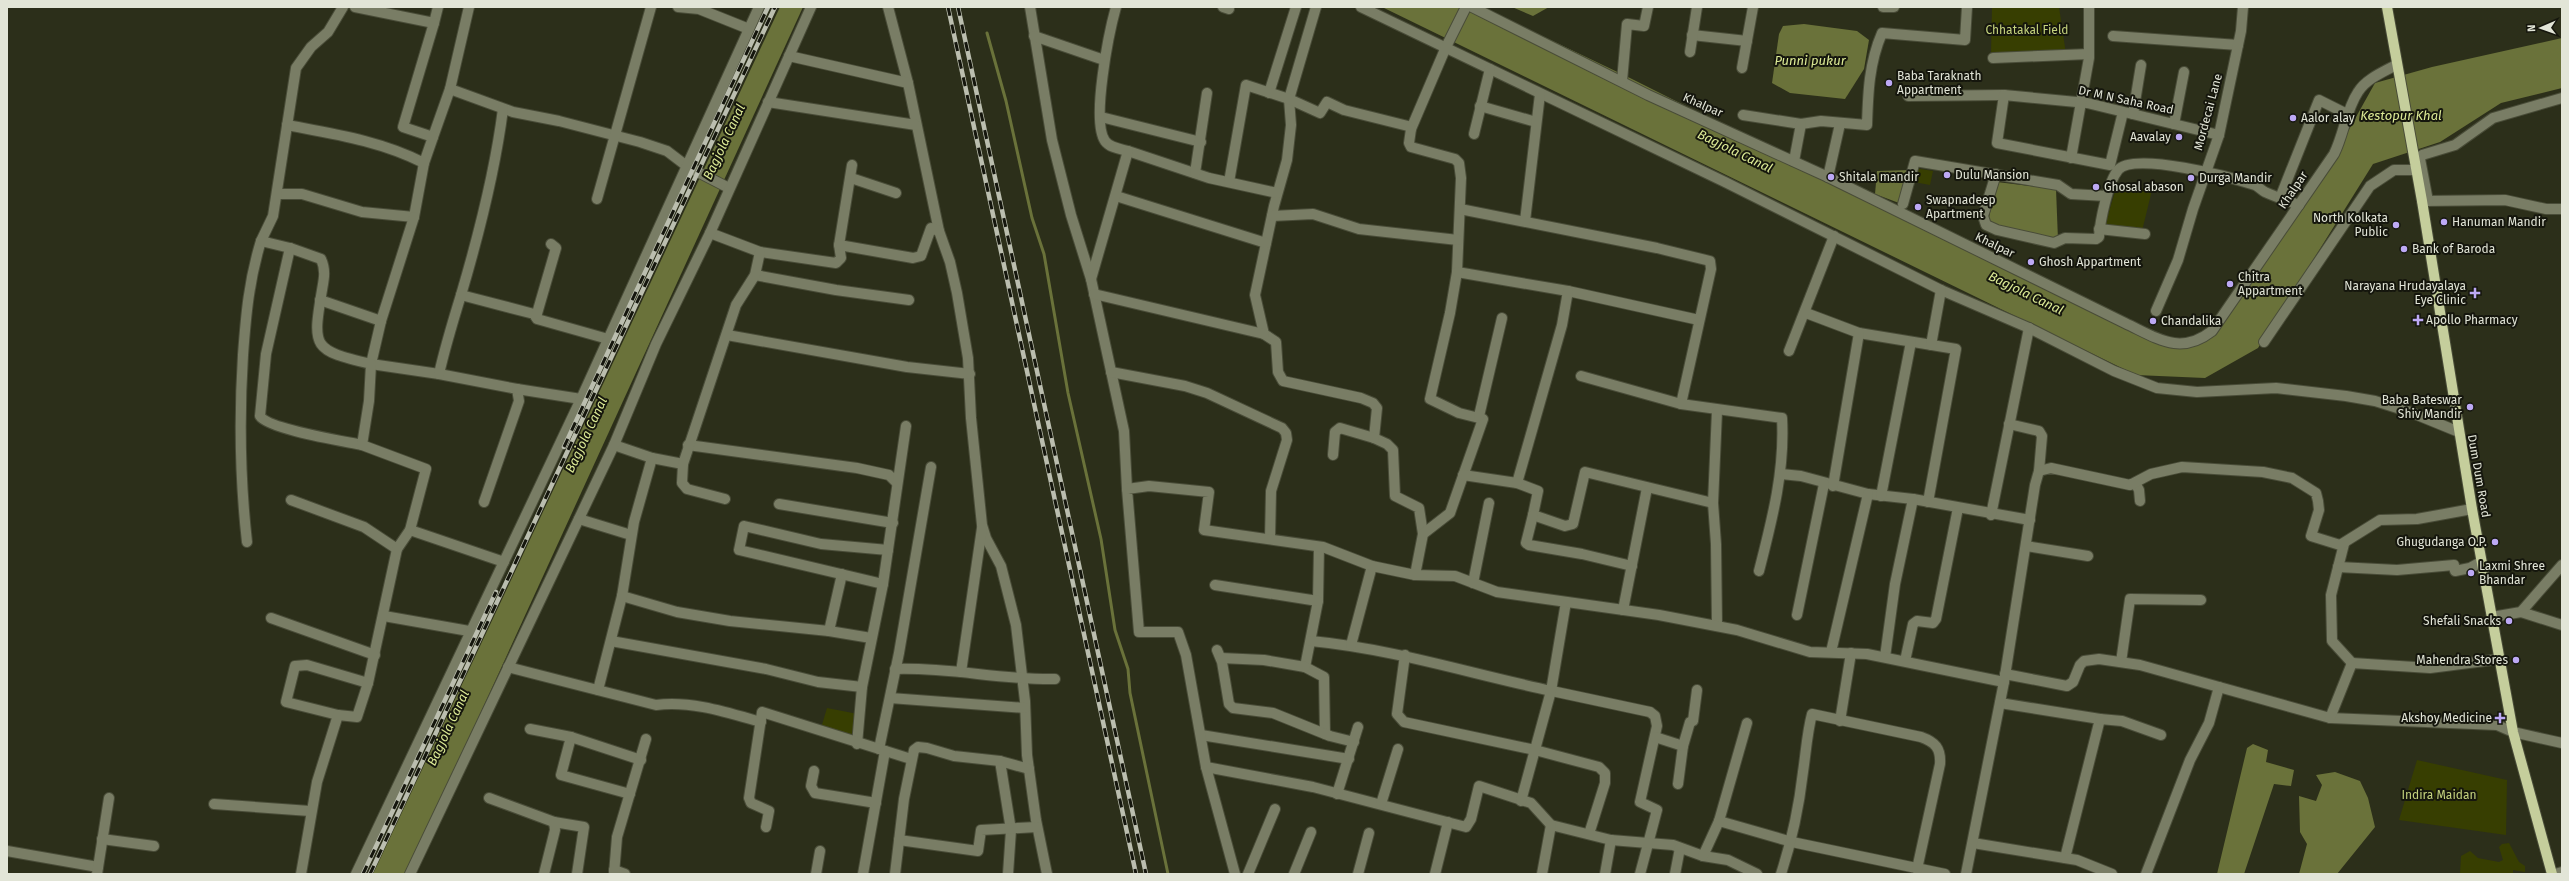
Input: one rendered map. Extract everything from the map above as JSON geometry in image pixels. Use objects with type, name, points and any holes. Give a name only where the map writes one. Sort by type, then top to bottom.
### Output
[{"type":"main road","name":"Dum Dum Road","points":[[2386,7],[2415,167],[2425,201],[2458,432],[2513,732],[2552,874]]},
{"type":"street","points":[[247,542],[240,484],[240,399],[250,281],[261,241],[273,216],[296,68],[311,46],[328,32],[343,7]]},
{"type":"street","points":[[355,7],[434,23]]},
{"type":"street","points":[[433,137],[403,127],[438,7]]},
{"type":"street","points":[[362,446],[369,401],[371,364],[381,321],[414,217],[424,163],[450,89],[469,7]]},
{"type":"street","points":[[597,199],[650,7]]},
{"type":"street","points":[[678,7],[700,9],[748,29]]},
{"type":"street","points":[[356,874],[581,399],[688,167],[759,7]]},
{"type":"street","points":[[410,874],[614,445],[656,344],[710,233],[728,187],[811,7]]},
{"type":"street","points":[[888,7],[908,83],[939,231],[950,262],[957,293],[970,374],[971,418],[982,525],[986,538],[1001,566],[1016,625],[1025,708],[1029,769],[1037,827],[1047,874]]},
{"type":"street","points":[[1030,7],[1052,140],[1071,215],[1091,279],[1124,431],[1127,489],[1139,632],[1178,632],[1186,655],[1206,767],[1235,874]]},
{"type":"street","points":[[1116,7],[1104,60],[1101,117],[1104,140],[1107,144],[1195,173],[1277,193]]},
{"type":"street","points":[[1269,93],[1296,7]]},
{"type":"street","points":[[1264,334],[1254,295],[1277,193],[1287,160],[1291,125],[1289,99],[1316,7]]},
{"type":"street","points":[[1361,7],[1834,236],[1941,290],[2029,328],[2114,371],[2157,388],[2197,392],[2276,388],[2346,396],[2382,403],[2458,432]]},
{"type":"street","points":[[1423,534],[1450,513],[1483,419],[1479,416],[1459,413],[1430,400],[1450,313],[1457,272],[1460,209],[1459,163],[1455,159],[1411,147],[1409,143],[1411,129],[1446,47],[1466,7]]},
{"type":"street","name":"Khalpar","points":[[1472,7],[1622,82],[1828,177],[2125,323],[2166,342],[2183,344],[2198,342],[2212,331],[2334,154],[2342,139],[2358,92],[2374,77],[2396,65]]},
{"type":"street","points":[[1622,82],[1627,24],[1644,26],[1648,7]]},
{"type":"street","points":[[1690,52],[1698,7]]},
{"type":"street","points":[[1742,68],[1753,7]]},
{"type":"street","points":[[1883,7],[1894,7]]},
{"type":"street","points":[[1743,115],[1801,124],[1821,121],[1840,124],[1867,125],[1870,70],[1874,52],[1882,33],[1965,40],[1967,7]]},
{"type":"street","points":[[2071,158],[2089,54],[2089,7]]},
{"type":"street","name":"Mordecai Lane","points":[[2156,311],[2178,260],[2218,134],[2238,45],[2243,7]]},
{"type":"street","points":[[1692,35],[1747,41]]},
{"type":"street","points":[[1034,36],[1104,60]]},
{"type":"street","points":[[2113,36],[2238,45]]},
{"type":"street","points":[[1993,58],[2089,54]]},
{"type":"street","points":[[789,56],[908,83]]},
{"type":"street","points":[[2004,95],[1997,143],[2110,165],[2128,113],[2141,65]]},
{"type":"street","points":[[1474,134],[1490,69]]},
{"type":"street","points":[[2174,124],[2184,72]]},
{"type":"street","points":[[1229,182],[1246,85],[1289,99],[1320,113],[1327,102],[1344,110],[1408,126],[1411,129]]},
{"type":"street","points":[[450,89],[504,109],[615,136],[666,151],[688,167],[728,187]]},
{"type":"street","points":[[1195,173],[1201,142],[1207,93]]},
{"type":"street","points":[[1525,221],[1540,94]]},
{"type":"street","name":"Dr M N Saha Road","points":[[1908,96],[2004,95],[2081,102],[2218,134]]},
{"type":"street","points":[[2562,98],[2493,118],[2455,145],[2422,155],[2420,159],[2425,201],[2505,200],[2546,209],[2562,209]]},
{"type":"street","points":[[2280,198],[2319,100],[2349,115]]},
{"type":"street","points":[[768,102],[916,125]]},
{"type":"street","points":[[1480,106],[1536,122]]},
{"type":"street","points":[[439,374],[446,341],[461,295],[496,161],[504,109]]},
{"type":"street","points":[[1101,117],[1201,142]]},
{"type":"street","points":[[1794,161],[1801,124]]},
{"type":"street","points":[[1828,177],[1840,124]]},
{"type":"street","points":[[287,125],[359,139],[401,151],[424,163]]},
{"type":"street","points":[[1091,279],[1128,151]]},
{"type":"street","points":[[1903,204],[1915,161],[2058,185],[2071,194],[2106,196]]},
{"type":"street","points":[[1996,174],[1983,216],[1984,222],[1989,228],[2054,243],[2065,238],[2096,240],[2098,237],[2106,196],[2118,169],[2127,164],[2171,165],[2205,171],[2257,186],[2280,198],[2299,205]]},
{"type":"street","points":[[710,233],[760,252],[836,263],[841,258],[839,245],[852,165]]},
{"type":"street","points":[[2264,342],[2370,186],[2394,170],[2415,167]]},
{"type":"street","points":[[851,178],[896,193]]},
{"type":"street","points":[[277,194],[302,194],[362,212],[414,217]]},
{"type":"street","points":[[1116,196],[1266,243]]},
{"type":"street","points":[[1460,209],[1525,221],[1710,261],[1711,269],[1681,404]]},
{"type":"street","points":[[1272,216],[1313,214],[1359,229],[1458,240]]},
{"type":"street","points":[[839,245],[913,258],[921,256],[931,228],[939,231]]},
{"type":"street","points":[[2099,228],[2145,234]]},
{"type":"street","points":[[1789,351],[1806,313],[1834,236]]},
{"type":"street","points":[[261,241],[290,248],[321,260],[324,266],[324,276],[316,326],[317,339],[323,348],[333,355],[371,364],[439,374],[517,389],[581,399]]},
{"type":"street","points":[[536,317],[556,248],[551,244]]},
{"type":"street","points":[[290,248],[267,347],[259,408],[260,416],[262,419],[276,426],[362,446],[426,469],[410,530],[397,549],[388,582],[384,616],[375,655],[368,683],[357,717],[338,715],[286,702],[295,666],[307,665],[368,683]]},
{"type":"street","points":[[725,498],[687,489],[682,483],[683,464],[688,445],[727,335],[736,305],[755,275],[760,252]]},
{"type":"street","points":[[1457,272],[1568,291],[1699,320]]},
{"type":"street","points":[[755,275],[836,290],[909,300]]},
{"type":"street","points":[[1931,345],[1941,290]]},
{"type":"street","points":[[1517,483],[1562,325],[1568,291]]},
{"type":"street","points":[[1094,294],[1264,334],[1276,342],[1278,372],[1283,381],[1361,398],[1373,403],[1378,415],[1374,438]]},
{"type":"street","points":[[461,295],[534,314],[538,319],[608,339]]},
{"type":"street","points":[[320,300],[381,321]]},
{"type":"street","points":[[1806,313],[1859,333],[1956,350],[1928,502]]},
{"type":"street","points":[[1479,416],[1502,318]]},
{"type":"street","points":[[1991,515],[2029,328]]},
{"type":"street","points":[[1797,615],[1828,485],[1859,333]]},
{"type":"street","points":[[727,335],[900,366],[970,374]]},
{"type":"street","points":[[1881,496],[1911,342]]},
{"type":"street","points":[[1111,372],[1200,391],[1282,428],[1286,433],[1286,440],[1271,491],[1270,539]]},
{"type":"street","points":[[1581,376],[1681,404],[1717,411],[1782,418],[1783,450],[1781,474],[1759,572]]},
{"type":"street","points":[[484,502],[519,401],[517,389]]},
{"type":"street","points":[[1717,411],[1713,503],[1716,544],[1717,626]]},
{"type":"street","points":[[1966,874],[2000,703],[2026,546],[2034,485],[2039,471],[2042,436],[2039,431],[2010,424]]},
{"type":"street","points":[[857,744],[862,687],[883,584],[906,426]]},
{"type":"street","points":[[1333,455],[1335,432],[1340,428],[1374,438],[1387,444],[1393,450],[1394,492],[1399,500],[1419,508],[1423,534],[1415,575]]},
{"type":"street","points":[[614,445],[652,458],[683,464]]},
{"type":"street","points":[[688,445],[857,468],[889,475],[897,482]]},
{"type":"street","points":[[598,690],[622,596],[631,535],[652,458]]},
{"type":"street","points":[[863,874],[876,803],[890,698],[931,467]]},
{"type":"street","points":[[2039,471],[2051,468],[2130,485],[2166,469],[2182,467],[2263,472],[2292,478],[2316,494],[2319,510],[2311,536],[2335,545],[2344,544],[2380,520],[2417,519],[2472,509]]},
{"type":"street","points":[[1533,515],[1565,526],[1573,524],[1585,472],[1713,503]]},
{"type":"street","points":[[1781,474],[1801,476],[1828,485],[1868,494],[1913,499],[1991,515],[2030,520]]},
{"type":"street","points":[[1463,475],[1517,483],[1538,490],[1526,543],[1528,545],[1582,554],[1632,566]]},
{"type":"street","points":[[2135,483],[2139,490],[2140,501]]},
{"type":"street","points":[[1127,489],[1148,486],[1209,492],[1204,530],[1320,547],[1372,566],[1415,575],[1455,576],[1497,592],[1623,610],[1717,626],[1810,652],[1851,653],[1885,657],[2004,678],[2067,686],[2073,682],[2080,665],[2084,661],[2099,659],[2140,665],[2330,718],[2497,725],[2513,732],[2562,743]]},
{"type":"street","points":[[1623,610],[1647,488]]},
{"type":"street","points":[[1831,652],[1868,494]]},
{"type":"street","points":[[1885,657],[1895,584],[1913,499]]},
{"type":"street","points":[[291,500],[339,516],[364,527],[397,549]]},
{"type":"street","points":[[1473,583],[1489,503]]},
{"type":"street","points":[[779,504],[893,523]]},
{"type":"street","points":[[1905,661],[1913,624],[1917,621],[1933,623],[1936,619],[1958,508]]},
{"type":"street","points":[[579,519],[631,535]]},
{"type":"street","points":[[961,672],[982,525]]},
{"type":"street","points":[[883,584],[739,550],[744,526],[821,544],[888,550]]},
{"type":"street","points":[[410,530],[504,562]]},
{"type":"street","points":[[2344,544],[2331,595],[2332,641],[2352,663],[2430,668],[2500,659]]},
{"type":"street","points":[[2026,546],[2088,556]]},
{"type":"street","points":[[1305,667],[1318,601],[1320,547]]},
{"type":"street","points":[[2338,567],[2397,570],[2454,565],[2455,571],[2470,568],[2481,562]]},
{"type":"street","points":[[2521,612],[2562,565]]},
{"type":"street","points":[[1352,645],[1372,566]]},
{"type":"street","points":[[829,631],[842,574]]},
{"type":"street","points":[[1215,585],[1318,601]]},
{"type":"street","points":[[622,596],[677,612],[730,621],[829,631],[871,638]]},
{"type":"street","points":[[2121,662],[2130,598],[2201,600]]},
{"type":"street","points":[[1521,801],[1551,691],[1566,602]]},
{"type":"street","points":[[2492,617],[2521,612],[2562,625]]},
{"type":"street","points":[[384,616],[469,631]]},
{"type":"street","points":[[271,618],[375,655]]},
{"type":"street","points":[[611,641],[766,669],[818,682],[862,687]]},
{"type":"street","points":[[1311,641],[1352,645],[1405,655],[1551,691],[1650,712],[1656,721],[1655,737],[1640,802],[1657,810],[1646,844],[1640,874]]},
{"type":"street","points":[[1840,720],[1851,653]]},
{"type":"street","points":[[1325,734],[1324,677],[1305,667],[1219,654],[1229,704],[1233,708],[1272,713],[1325,734],[1354,742]]},
{"type":"street","points":[[1405,655],[1397,714],[1404,722],[1535,750],[1599,767],[1605,773],[1605,783],[1589,834]]},
{"type":"street","points":[[2330,718],[2352,663]]},
{"type":"street","points":[[508,667],[656,705],[668,703],[722,711],[761,722]]},
{"type":"street","points":[[895,669],[917,668],[1021,680],[1055,679]]},
{"type":"street","points":[[2146,874],[2190,760],[2209,723],[2219,687]]},
{"type":"street","points":[[1678,784],[1682,746],[1690,722],[1693,721],[1697,690]]},
{"type":"street","points":[[890,698],[1025,708]]},
{"type":"street","points":[[2000,703],[2100,719],[2122,721],[2161,735]]},
{"type":"street","points":[[766,827],[769,811],[751,803],[749,798],[762,712],[815,728],[857,744],[911,759]]},
{"type":"street","points":[[1781,874],[1792,842],[1804,772],[1807,734],[1812,714],[1920,737],[1930,740],[1938,748],[1940,764],[1917,869]]},
{"type":"street","points":[[301,874],[310,811],[317,782],[338,715]]},
{"type":"street","points":[[2065,858],[2100,719]]},
{"type":"street","points":[[1703,856],[1719,821],[1747,723]]},
{"type":"street","points":[[1337,794],[1358,727]]},
{"type":"street","points":[[530,728],[571,736],[641,760]]},
{"type":"street","points":[[1201,735],[1349,759]]},
{"type":"street","points":[[571,736],[561,775],[630,794]]},
{"type":"street","points":[[1655,737],[1682,746]]},
{"type":"street","points":[[625,874],[614,872],[616,837],[646,740]]},
{"type":"street","points":[[895,874],[911,759],[914,750],[918,747],[954,756],[1000,761],[1029,769]]},
{"type":"street","points":[[1381,804],[1398,749]]},
{"type":"street","points":[[1000,761],[1011,828],[1008,874]]},
{"type":"street","points":[[1206,767],[1381,804],[1466,827],[1471,819],[1479,786],[1521,801],[1531,803],[1551,825],[1611,840],[1673,845],[1703,856],[1728,860],[1757,874]]},
{"type":"street","points":[[814,771],[811,786],[815,793],[876,803]]},
{"type":"street","points":[[7,850],[97,871],[108,798]]},
{"type":"street","points":[[489,798],[554,822],[584,827],[577,874]]},
{"type":"street","points":[[214,804],[310,811]]},
{"type":"street","points":[[1248,874],[1275,809]]},
{"type":"street","points":[[1719,821],[1792,842],[1945,874]]},
{"type":"street","points":[[544,874],[555,830],[554,822]]},
{"type":"street","points":[[1435,874],[1448,822]]},
{"type":"street","points":[[1542,874],[1551,825]]},
{"type":"street","points":[[899,840],[978,851],[981,830],[1037,827]]},
{"type":"street","points":[[1294,874],[1311,832]]},
{"type":"street","points":[[1358,874],[1370,833]]},
{"type":"street","points":[[102,839],[154,846]]},
{"type":"street","points":[[1605,874],[1611,840]]},
{"type":"street","points":[[1972,843],[2065,858],[2112,874]]},
{"type":"street","points":[[1675,874],[1680,848]]},
{"type":"street","points":[[816,874],[820,851]]},
{"type":"street","points":[[2555,874],[2562,872]]},
{"type":"green space","name":"Chhatakal Field","points":[[1992,7],[2059,7],[2066,54],[1991,54]]},
{"type":"green space","points":[[1915,168],[1933,171],[1930,185],[1914,182]]},
{"type":"green space","points":[[2117,185],[2152,190],[2142,231],[2105,225]]},
{"type":"green space","points":[[827,708],[863,715],[855,741],[821,728]]},
{"type":"green space","name":"Indira Maidan","points":[[2417,760],[2507,780],[2506,835],[2399,820]]},
{"type":"green space","points":[[2509,843],[2519,862],[2525,866],[2525,872],[2513,870],[2513,874],[2460,874],[2461,856],[2470,851],[2478,858],[2499,862],[2503,860],[2499,847],[2502,844]]},
{"type":"water","name":"Bagjola Canal","points":[[780,7],[803,7],[407,874],[373,874]]},
{"type":"water","name":"Kestopur Khal","points":[[1382,7],[1482,7],[1630,78],[2165,346],[2198,345],[2217,331],[2337,151],[2375,83],[2432,67],[2562,38],[2562,88],[2501,103],[2440,142],[2373,164],[2258,348],[2205,378],[2136,375]]},
{"type":"water","points":[[1512,7],[1549,7],[1533,16]]},
{"type":"water","name":"Punni pukur","points":[[1804,24],[1857,31],[1869,40],[1864,69],[1845,99],[1790,93],[1772,83],[1779,34],[1783,26]]},
{"type":"water","points":[[1910,170],[1899,203],[1875,194],[1877,171]]},
{"type":"water","points":[[1997,182],[2056,189],[2058,240],[1987,226]]},
{"type":"water","points":[[2253,744],[2268,750],[2266,762],[2294,770],[2291,786],[2274,784],[2244,874],[2217,874],[2247,748]]},
{"type":"water","points":[[2335,772],[2360,781],[2368,798],[2375,827],[2337,874],[2299,874],[2307,844],[2300,832],[2299,796],[2316,801],[2322,785],[2316,775]]},
{"type":"waterway","points":[[987,33],[1006,101],[1032,218],[1044,254],[1068,393],[1101,539],[1115,630],[1128,669],[1130,693],[1168,874]]},
{"type":"railway","points":[[564,447],[768,7]]},
{"type":"railway","points":[[370,874],[775,7]]},
{"type":"railway","points":[[948,7],[1136,874]]},
{"type":"railway","points":[[958,7],[1146,874]]},
{"type":"railway","points":[[363,874],[496,592]]},
{"type":"place","name":"Baba Taraknath Appartment","points":[[1889,83]]},
{"type":"place","name":"Aalor alay","points":[[2293,118]]},
{"type":"place","name":"Aavalay","points":[[2179,137]]},
{"type":"place","name":"Dulu Mansion","points":[[1947,175]]},
{"type":"place","name":"Shitala mandir","points":[[1831,177]]},
{"type":"place","name":"Durga Mandir","points":[[2191,178]]},
{"type":"place","name":"Ghosal abason","points":[[2096,187]]},
{"type":"place","name":"Swapnadeep Apartment","points":[[1918,207]]},
{"type":"place","name":"Hanuman Mandir","points":[[2444,222]]},
{"type":"place","name":"North Kolkata Public","points":[[2396,225]]},
{"type":"place","name":"Bank of Baroda","points":[[2404,249]]},
{"type":"place","name":"Ghosh Appartment","points":[[2031,262]]},
{"type":"place","name":"Chitra Appartment","points":[[2230,284]]},
{"type":"place","name":"Narayana Hrudayalaya Eye Clinic","points":[[2475,293]]},
{"type":"place","name":"Apollo Pharmacy","points":[[2418,320]]},
{"type":"place","name":"Chandalika","points":[[2153,321]]},
{"type":"place","name":"Baba Bateswar Shiv Mandir","points":[[2470,407]]},
{"type":"place","name":"Ghugudanga O.P.","points":[[2495,542]]},
{"type":"place","name":"Laxmi Shree Bhandar","points":[[2471,573]]},
{"type":"place","name":"Shefali Snacks","points":[[2509,621]]},
{"type":"place","name":"Mahendra Stores","points":[[2516,660]]},
{"type":"place","name":"Akshoy Medicine","points":[[2500,718]]}]
